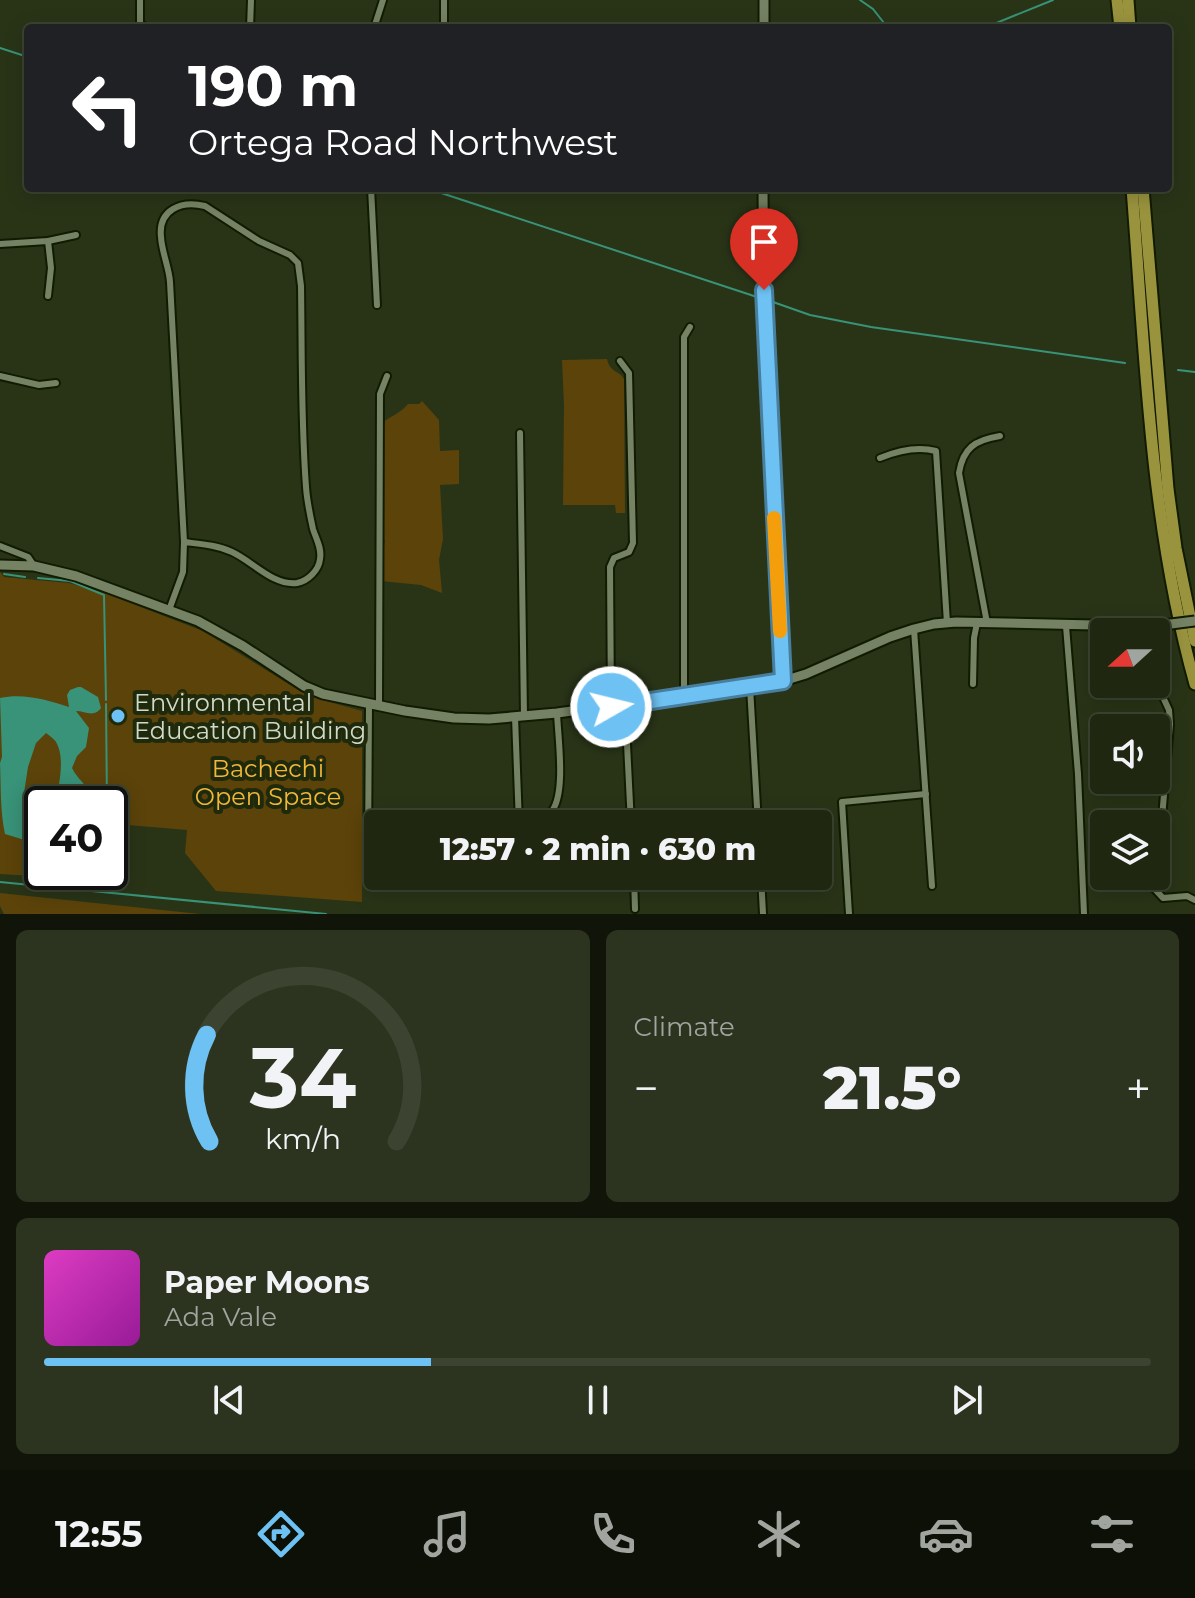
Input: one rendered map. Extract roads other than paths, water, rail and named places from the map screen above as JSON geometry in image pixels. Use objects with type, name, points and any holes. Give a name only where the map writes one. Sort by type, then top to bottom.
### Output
[{"type":"highway","points":[[1117,0],[1120,24]]},
{"type":"highway","points":[[1128,0],[1130,24]]},
{"type":"highway","points":[[1132,192],[1156,494],[1184,646],[1195,684]]},
{"type":"highway","points":[[1143,192],[1168,489],[1178,560],[1195,641]]},
{"type":"street","points":[[140,0],[140,24]]},
{"type":"street","points":[[250,24],[251,0]]},
{"type":"street","points":[[375,24],[383,0]]},
{"type":"street","points":[[444,0],[444,24]]},
{"type":"street","points":[[764,0],[764,24]]},
{"type":"street","points":[[371,192],[377,305]]},
{"type":"street","points":[[763,192],[764,329],[783,681]]},
{"type":"street","points":[[169,610],[183,572],[184,542],[169,268],[161,230],[164,219],[176,206],[195,203],[205,206],[259,241],[290,255],[298,263],[304,461],[308,505],[321,558],[309,579],[286,583],[232,552],[216,546],[184,542]]},
{"type":"street","points":[[0,244],[48,241],[76,235]]},
{"type":"street","points":[[48,241],[51,268],[48,296]]},
{"type":"street","points":[[684,696],[684,337],[690,327]]},
{"type":"street","points":[[611,707],[610,567],[614,558],[629,552],[633,543],[629,373],[620,361]]},
{"type":"street","points":[[0,376],[39,385],[56,383]]},
{"type":"street","points":[[370,810],[380,394],[387,376]]},
{"type":"street","points":[[519,810],[520,433]]},
{"type":"street","points":[[973,684],[974,638],[982,623],[959,473],[961,460],[974,444],[1000,436]]},
{"type":"street","points":[[880,458],[914,449],[936,451],[947,623]]},
{"type":"street","points":[[0,546],[28,557],[34,566]]},
{"type":"street","points":[[0,565],[34,566],[76,576],[198,621],[304,686],[323,694],[454,718],[519,717],[611,707],[783,681],[890,637],[947,623],[1090,627]]},
{"type":"street","points":[[1170,624],[1195,621]]},
{"type":"street","points":[[1066,626],[1078,774],[1084,914]]},
{"type":"street","points":[[914,629],[932,886]]},
{"type":"street","points":[[750,687],[757,810]]},
{"type":"street","points":[[1163,698],[1169,710],[1170,724],[1163,810]]},
{"type":"street","points":[[625,704],[630,810]]},
{"type":"street","points":[[553,810],[558,803],[560,788],[557,713]]},
{"type":"street","points":[[849,914],[842,802],[926,794]]},
{"type":"street","points":[[634,890],[635,909]]},
{"type":"street","points":[[762,890],[763,914]]},
{"type":"street","points":[[1156,890],[1163,898],[1187,896],[1195,900]]},
{"type":"waterway","points":[[860,0],[873,9],[885,24]]},
{"type":"waterway","points":[[994,24],[1053,0]]},
{"type":"waterway","points":[[0,48],[24,56]]},
{"type":"waterway","points":[[438,192],[757,297]]},
{"type":"waterway","points":[[773,302],[810,315],[871,327],[1125,363]]},
{"type":"waterway","points":[[1178,370],[1195,372]]},
{"type":"waterway","points":[[4,574],[25,577]]},
{"type":"waterway","points":[[38,578],[70,581],[104,595],[106,700]]},
{"type":"waterway","points":[[106,704],[107,786]]},
{"type":"waterway","points":[[0,882],[326,914]]},
{"type":"place","name":"Environmental Education Building","points":[[118,716]]},
{"type":"park label","name":"Bachechi Open Space","points":[[268,782]]}]
